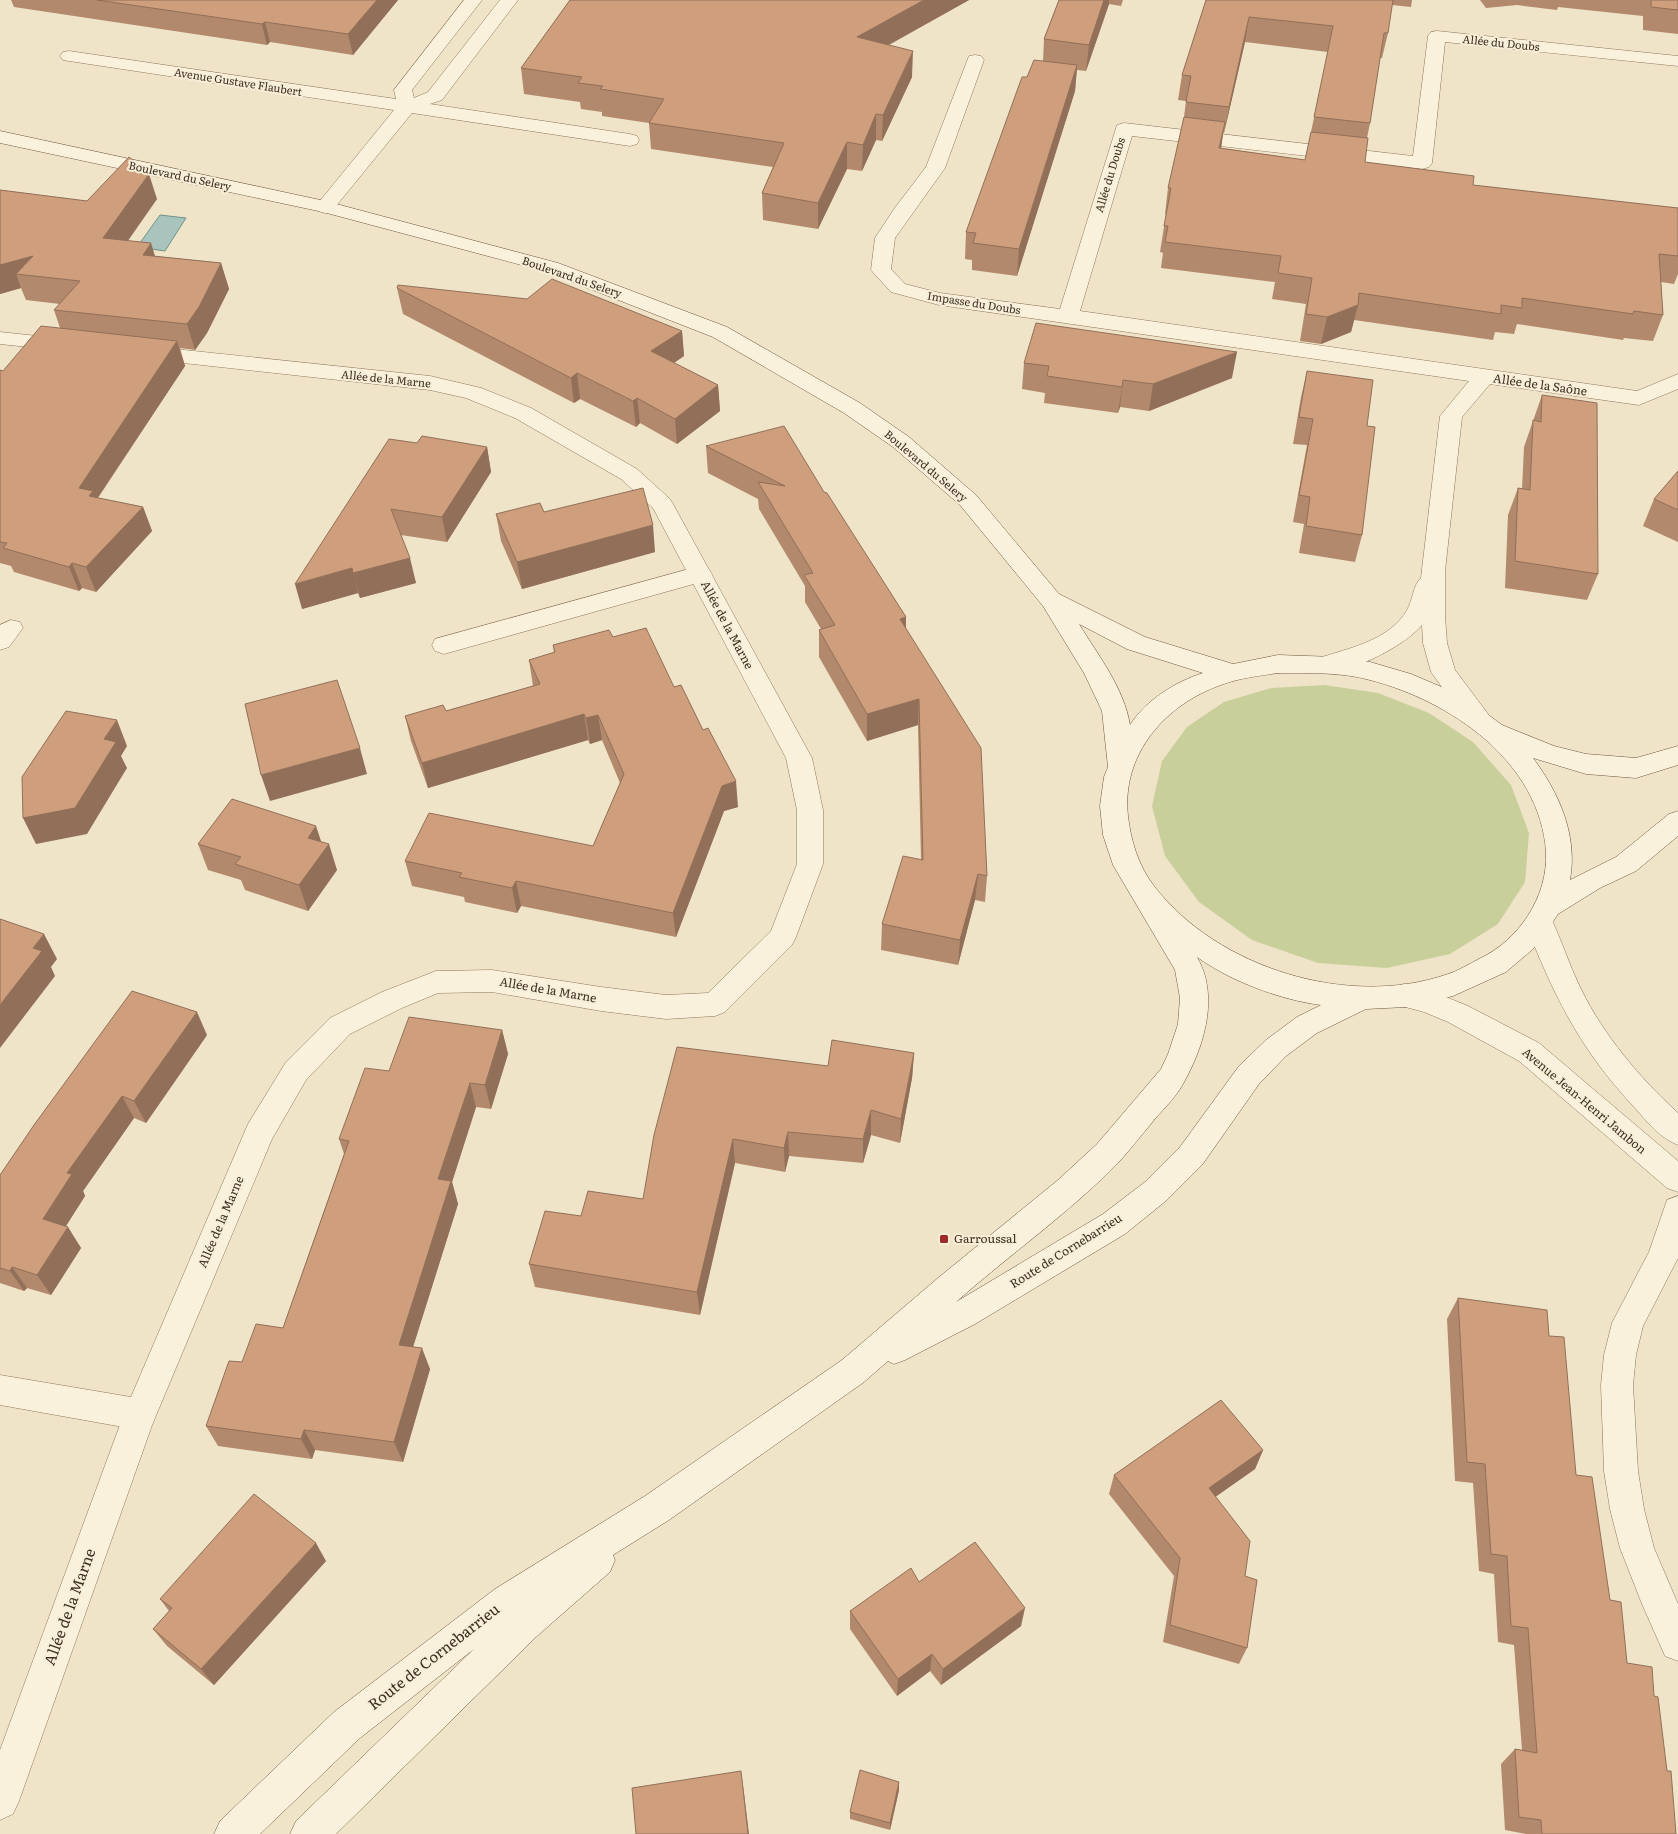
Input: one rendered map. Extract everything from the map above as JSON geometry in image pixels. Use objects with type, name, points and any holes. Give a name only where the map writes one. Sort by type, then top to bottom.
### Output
[{"type":"street","points":[[407,107],[403,90],[473,0]]},
{"type":"street","points":[[325,207],[407,107],[435,96],[509,0]]},
{"type":"street","name":"Allée du Doubs","points":[[1068,316],[1124,129],[1422,163],[1437,36],[1678,61]]},
{"type":"street","name":"Avenue Gustave Flaubert","points":[[69,56],[630,140]]},
{"type":"street","name":"Impasse du Doubs","points":[[975,60],[935,168],[901,213],[885,238],[881,270],[898,288],[939,299],[1068,316]]},
{"type":"street","name":"Boulevard du Selery","points":[[0,137],[325,207],[551,267],[720,332],[852,408],[901,442],[968,500],[1051,600],[1096,671],[1115,711],[1119,740],[1119,764]]},
{"type":"street","points":[[1068,316],[1485,377]]},
{"type":"street","points":[[0,338],[88,347]]},
{"type":"street","name":"Allée de la Marne","points":[[0,1801],[140,1414],[259,1133],[296,1071],[340,1026],[392,1000],[436,982],[492,981],[666,1008],[715,1004],[782,938],[810,864],[810,810],[798,758],[662,504],[629,474],[523,414],[473,393],[430,383],[127,351]]},
{"type":"street","name":"Allée de la Saône","points":[[1486,726],[1443,672],[1435,643],[1433,571],[1451,416],[1485,377],[1639,398],[1678,381]]},
{"type":"street","name":"Allée de la Saône","points":[[1328,664],[1373,649],[1407,628],[1416,616],[1433,571]]},
{"type":"street","name":"Allée de la Marne","points":[[444,645],[700,574]]},
{"type":"street","name":"Boulevard du Selery","points":[[1051,600],[1136,643],[1230,672]]},
{"type":"street","points":[[1278,664],[1328,664],[1369,671],[1409,682],[1447,700],[1486,726],[1514,751],[1532,775],[1547,800],[1556,827],[1559,854],[1557,880],[1544,914],[1532,932],[1509,955],[1479,974],[1444,988],[1404,996],[1362,998],[1318,994],[1276,983],[1235,967],[1199,946],[1168,920],[1143,892],[1125,859],[1114,827],[1113,794],[1119,764],[1136,733],[1161,707],[1192,687],[1230,672],[1278,664]]},
{"type":"street","points":[[1486,726],[1547,754],[1586,764],[1636,768],[1678,755]]},
{"type":"street","points":[[1544,914],[1590,881],[1626,864],[1678,821]]},
{"type":"street","name":"Route de Cornebarrieu","points":[[233,1834],[347,1725],[507,1601],[657,1508],[853,1371],[1088,1171],[1126,1133],[1172,1077],[1184,1054],[1192,1024],[1194,998],[1189,969],[1143,892]]},
{"type":"street","points":[[1544,914],[1553,958],[1580,1015],[1614,1064],[1678,1132]]},
{"type":"street","name":"Avenue Jean-Henri Jambon","points":[[1404,996],[1429,1002],[1458,1014],[1529,1052],[1678,1179]]},
{"type":"street","name":"Route de Cornebarrieu","points":[[853,1371],[964,1314],[1114,1224],[1156,1190],[1191,1156],[1250,1075],[1276,1048],[1307,1025],[1362,998]]},
{"type":"street","points":[[1678,1210],[1664,1255],[1628,1323],[1620,1355],[1617,1385],[1621,1471],[1627,1509],[1637,1548],[1654,1592],[1678,1643]]},
{"type":"street","points":[[0,1390],[140,1414]]},
{"type":"street","name":"Route de Cornebarrieu","points":[[309,1834],[524,1625],[657,1508]]},
{"type":"green space","points":[[1324,685],[1378,693],[1429,713],[1473,742],[1511,785],[1529,833],[1525,882],[1498,924],[1450,954],[1387,968],[1318,963],[1252,940],[1199,902],[1165,856],[1152,806],[1162,761],[1187,727],[1224,702],[1271,688]]},
{"type":"water","points":[[160,215],[186,218],[165,251],[137,247]]},
{"type":"building","points":[[97,0],[377,0],[348,34],[265,22],[262,24]]},
{"type":"building","points":[[570,0],[924,0],[857,37],[913,51],[883,115],[876,114],[863,145],[847,142],[818,203],[762,193],[784,143],[649,123],[664,99],[600,89],[603,86],[578,83],[582,77],[521,68]]},
{"type":"building","points":[[1059,0],[1104,0],[1089,45],[1044,39]]},
{"type":"building","points":[[1206,0],[1393,0],[1388,33],[1384,33],[1370,123],[1314,117],[1333,26],[1249,17],[1229,107],[1186,102],[1191,76],[1182,75]]},
{"type":"building","points":[[1651,0],[1678,0],[1678,10],[1651,7]]},
{"type":"building","points":[[1034,60],[1077,65],[1019,249],[973,243],[976,233],[966,232],[1022,77],[1027,77]]},
{"type":"building","points":[[1184,117],[1225,122],[1219,148],[1305,160],[1311,132],[1368,138],[1365,162],[1474,176],[1473,185],[1678,208],[1678,256],[1659,254],[1663,315],[1634,311],[1633,314],[1522,298],[1522,308],[1501,305],[1501,314],[1359,293],[1358,305],[1327,317],[1306,314],[1312,278],[1278,273],[1281,256],[1165,242],[1168,226],[1164,226],[1171,188],[1168,188]]},
{"type":"building","points":[[129,157],[149,174],[103,238],[151,243],[143,255],[221,263],[199,307],[187,324],[54,310],[80,281],[16,274],[33,256],[0,265],[0,190],[87,201]]},
{"type":"building","points":[[552,279],[682,331],[651,351],[718,385],[675,419],[637,398],[633,401],[577,373],[571,378],[397,288],[398,285],[527,299]]},
{"type":"building","points":[[1036,323],[1237,352],[1153,384],[1123,380],[1122,387],[1047,376],[1049,366],[1024,363]]},
{"type":"building","points":[[41,326],[177,341],[79,488],[93,491],[89,496],[143,507],[86,567],[72,563],[69,567],[3,548],[7,543],[0,542],[0,370],[3,371]]},
{"type":"building","points":[[1307,371],[1373,380],[1367,426],[1375,427],[1362,535],[1306,526],[1310,497],[1299,495],[1313,419],[1299,417]]},
{"type":"building","points":[[1542,395],[1597,403],[1598,574],[1515,561],[1518,488],[1530,490],[1533,420],[1541,422]]},
{"type":"building","points":[[784,426],[824,492],[827,493],[906,617],[900,619],[981,748],[987,876],[978,874],[960,940],[882,924],[903,856],[923,860],[919,699],[867,714],[819,630],[835,625],[804,575],[813,573],[758,482],[785,486],[706,446]]},
{"type":"building","points":[[422,436],[487,447],[442,517],[391,509],[410,558],[353,573],[352,568],[295,584],[389,439],[417,443]]},
{"type":"building","points":[[1678,471],[1678,510],[1654,499]]},
{"type":"building","points":[[643,488],[653,525],[517,562],[496,514],[540,503],[544,512]]},
{"type":"building","points":[[646,628],[674,687],[681,685],[703,730],[708,728],[736,781],[722,786],[673,913],[516,881],[512,888],[459,877],[462,873],[405,861],[429,813],[593,846],[624,774],[598,715],[586,718],[584,714],[422,763],[405,716],[443,705],[446,711],[540,684],[529,660],[555,652],[553,645],[609,630],[613,637]]},
{"type":"building","points":[[337,680],[360,748],[261,775],[245,704]]},
{"type":"building","points":[[66,711],[117,720],[104,739],[116,742],[75,808],[23,818],[22,777]]},
{"type":"building","points":[[232,799],[316,826],[308,838],[329,844],[299,885],[235,864],[241,857],[198,844]]},
{"type":"building","points":[[0,919],[44,934],[33,948],[42,951],[0,1005]]},
{"type":"building","points":[[132,991],[197,1012],[134,1101],[122,1096],[67,1173],[72,1174],[43,1219],[68,1227],[37,1275],[12,1267],[10,1271],[0,1268],[0,1175],[34,1125]]},
{"type":"building","points":[[409,1017],[502,1030],[485,1085],[470,1083],[438,1179],[451,1181],[399,1345],[422,1348],[394,1442],[304,1430],[301,1439],[206,1426],[229,1361],[242,1362],[256,1324],[283,1328],[349,1141],[339,1139],[365,1068],[389,1071]]},
{"type":"building","points":[[832,1040],[914,1053],[901,1119],[871,1110],[863,1139],[788,1132],[784,1148],[733,1139],[697,1292],[529,1264],[545,1211],[581,1216],[588,1191],[643,1199],[654,1135],[677,1047],[828,1066]]},
{"type":"building","points":[[1458,1298],[1547,1310],[1549,1336],[1564,1337],[1576,1475],[1592,1477],[1610,1600],[1621,1602],[1627,1663],[1652,1667],[1654,1696],[1658,1697],[1667,1771],[1671,1771],[1676,1834],[1542,1834],[1541,1820],[1519,1817],[1515,1749],[1537,1753],[1528,1628],[1511,1626],[1507,1556],[1491,1554],[1485,1464],[1467,1462]]},
{"type":"building","points":[[1221,1400],[1263,1450],[1209,1488],[1250,1541],[1245,1576],[1257,1580],[1247,1648],[1170,1625],[1180,1558],[1114,1475]]},
{"type":"building","points":[[254,1494],[316,1543],[201,1669],[153,1629],[172,1608],[160,1599]]},
{"type":"building","points":[[975,1542],[1025,1608],[943,1669],[932,1654],[898,1679],[850,1611],[911,1568],[919,1582]]},
{"type":"building","points":[[860,1770],[899,1782],[890,1823],[850,1812]]},
{"type":"building","points":[[741,1771],[748,1834],[636,1834],[632,1788]]},
{"type":"place","name":"Garroussal","points":[[944,1239]]}]
